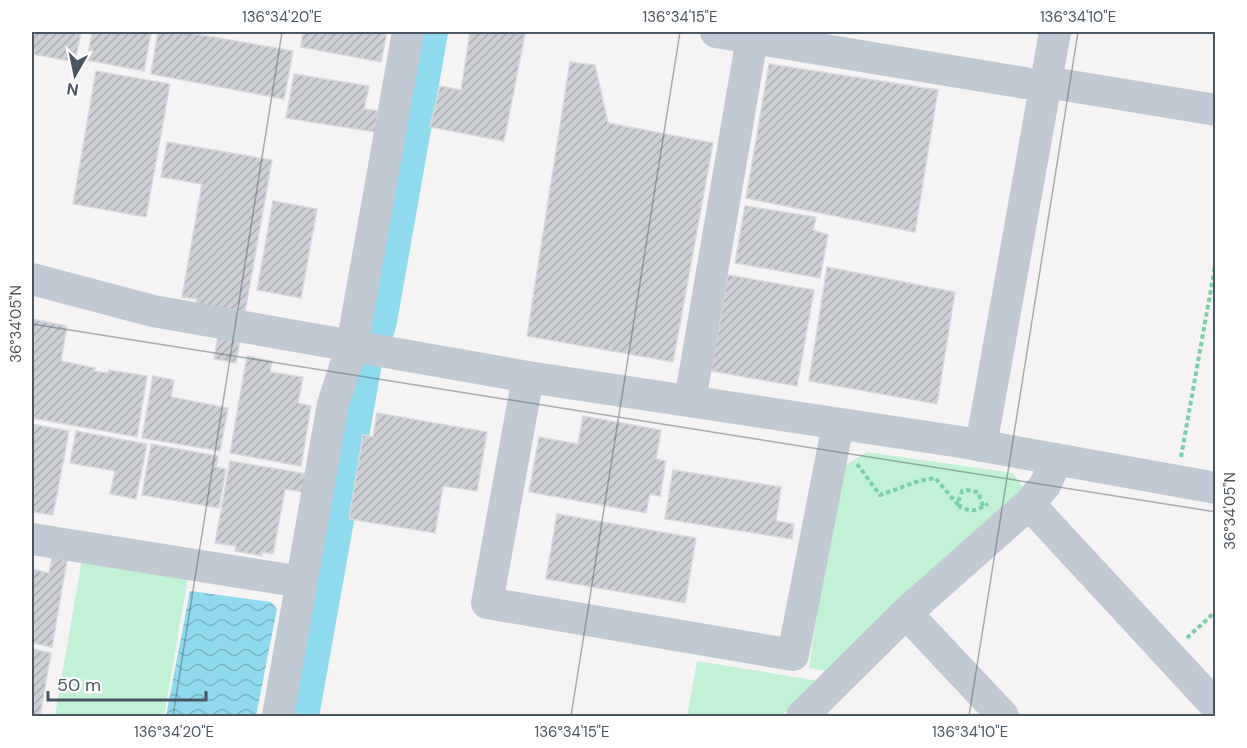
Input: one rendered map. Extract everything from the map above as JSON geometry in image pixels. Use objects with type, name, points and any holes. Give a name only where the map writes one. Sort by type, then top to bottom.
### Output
[{"type":"street","points":[[278,717],[333,404],[352,346],[408,32]]},
{"type":"street","points":[[716,32],[752,34],[1035,83],[1215,110]]},
{"type":"street","points":[[971,444],[1035,83],[1034,32]]},
{"type":"street","points":[[1035,83],[1055,32]]},
{"type":"street","points":[[690,401],[752,34]]},
{"type":"street","points":[[32,279],[153,310],[352,346],[528,377],[971,444],[1215,488]]},
{"type":"street","points":[[528,377],[488,603],[793,655],[838,424]]},
{"type":"street","points":[[802,717],[906,613],[1029,504],[1045,485],[1057,459]]},
{"type":"street","points":[[1029,504],[1215,706]]},
{"type":"street","points":[[32,538],[302,582]]},
{"type":"street","points":[[906,613],[1003,717]]},
{"type":"path","points":[[1177,481],[1215,261]]},
{"type":"path","points":[[854,460],[880,495],[919,481],[935,478],[960,507],[976,511],[996,500]]},
{"type":"path","points":[[960,507],[959,500],[962,491],[967,490],[978,492],[983,506]]},
{"type":"path","points":[[1169,656],[1215,611]]},
{"type":"green space","points":[[866,452],[1013,473],[1024,489],[828,671],[809,668],[839,470]]},
{"type":"green space","points":[[82,559],[188,578],[164,716],[55,716]]},
{"type":"green space","points":[[697,661],[819,681],[781,716],[687,716]]},
{"type":"water","points":[[190,591],[271,602],[277,609],[256,716],[166,716]]},
{"type":"building","points":[[34,32],[81,32],[75,62],[32,54]]},
{"type":"building","points":[[92,32],[151,32],[144,71],[87,60]]},
{"type":"building","points":[[158,32],[183,32],[293,51],[284,99],[151,74]]},
{"type":"building","points":[[303,32],[387,32],[381,62],[301,47]]},
{"type":"building","points":[[303,32],[387,32],[381,62],[301,47]]},
{"type":"building","points":[[470,32],[525,34],[504,141],[430,127],[440,86],[461,90]]},
{"type":"building","points":[[570,62],[595,65],[608,123],[713,143],[673,362],[527,336]]},
{"type":"building","points":[[769,64],[938,90],[915,232],[746,198]]},
{"type":"building","points":[[96,71],[170,84],[146,217],[73,204]]},
{"type":"building","points":[[294,74],[369,86],[364,109],[378,111],[375,132],[286,118]]},
{"type":"building","points":[[167,142],[272,160],[236,363],[214,359],[223,310],[196,304],[197,299],[182,297],[202,184],[161,177]]},
{"type":"building","points":[[273,201],[317,209],[301,298],[257,290]]},
{"type":"building","points":[[745,206],[816,217],[813,230],[828,235],[820,278],[735,263]]},
{"type":"building","points":[[827,267],[955,292],[937,404],[809,381]]},
{"type":"building","points":[[728,275],[814,290],[797,386],[711,371]]},
{"type":"building","points":[[32,319],[67,326],[61,361],[95,368],[94,371],[108,373],[109,370],[147,376],[137,437],[32,418]]},
{"type":"building","points":[[247,356],[272,361],[270,372],[303,377],[298,403],[311,406],[301,466],[230,453]]},
{"type":"building","points":[[153,376],[174,380],[171,397],[228,408],[220,451],[142,438]]},
{"type":"building","points":[[377,413],[487,432],[477,491],[443,486],[435,533],[349,519],[363,435],[373,437]]},
{"type":"building","points":[[583,416],[661,430],[656,459],[666,461],[660,496],[650,494],[646,513],[529,492],[539,437],[578,444]]},
{"type":"building","points":[[32,424],[69,431],[53,515],[33,512],[32,515]]},
{"type":"building","points":[[76,431],[147,444],[136,499],[110,494],[115,471],[70,463]]},
{"type":"building","points":[[151,444],[218,456],[216,467],[226,469],[219,508],[142,495]]},
{"type":"building","points":[[230,461],[307,474],[303,492],[285,489],[273,554],[262,552],[262,556],[235,551],[236,546],[215,543]]},
{"type":"building","points":[[673,470],[781,487],[776,521],[794,524],[792,539],[665,519]]},
{"type":"building","points":[[557,514],[696,538],[685,603],[546,579]]},
{"type":"building","points":[[52,558],[67,560],[52,647],[32,643],[32,569],[49,573]]},
{"type":"building","points":[[32,649],[51,653],[40,716],[32,716]]},
{"type":"waterway","points":[[375,331],[429,32]]},
{"type":"waterway","points":[[300,716],[362,368]]}]
